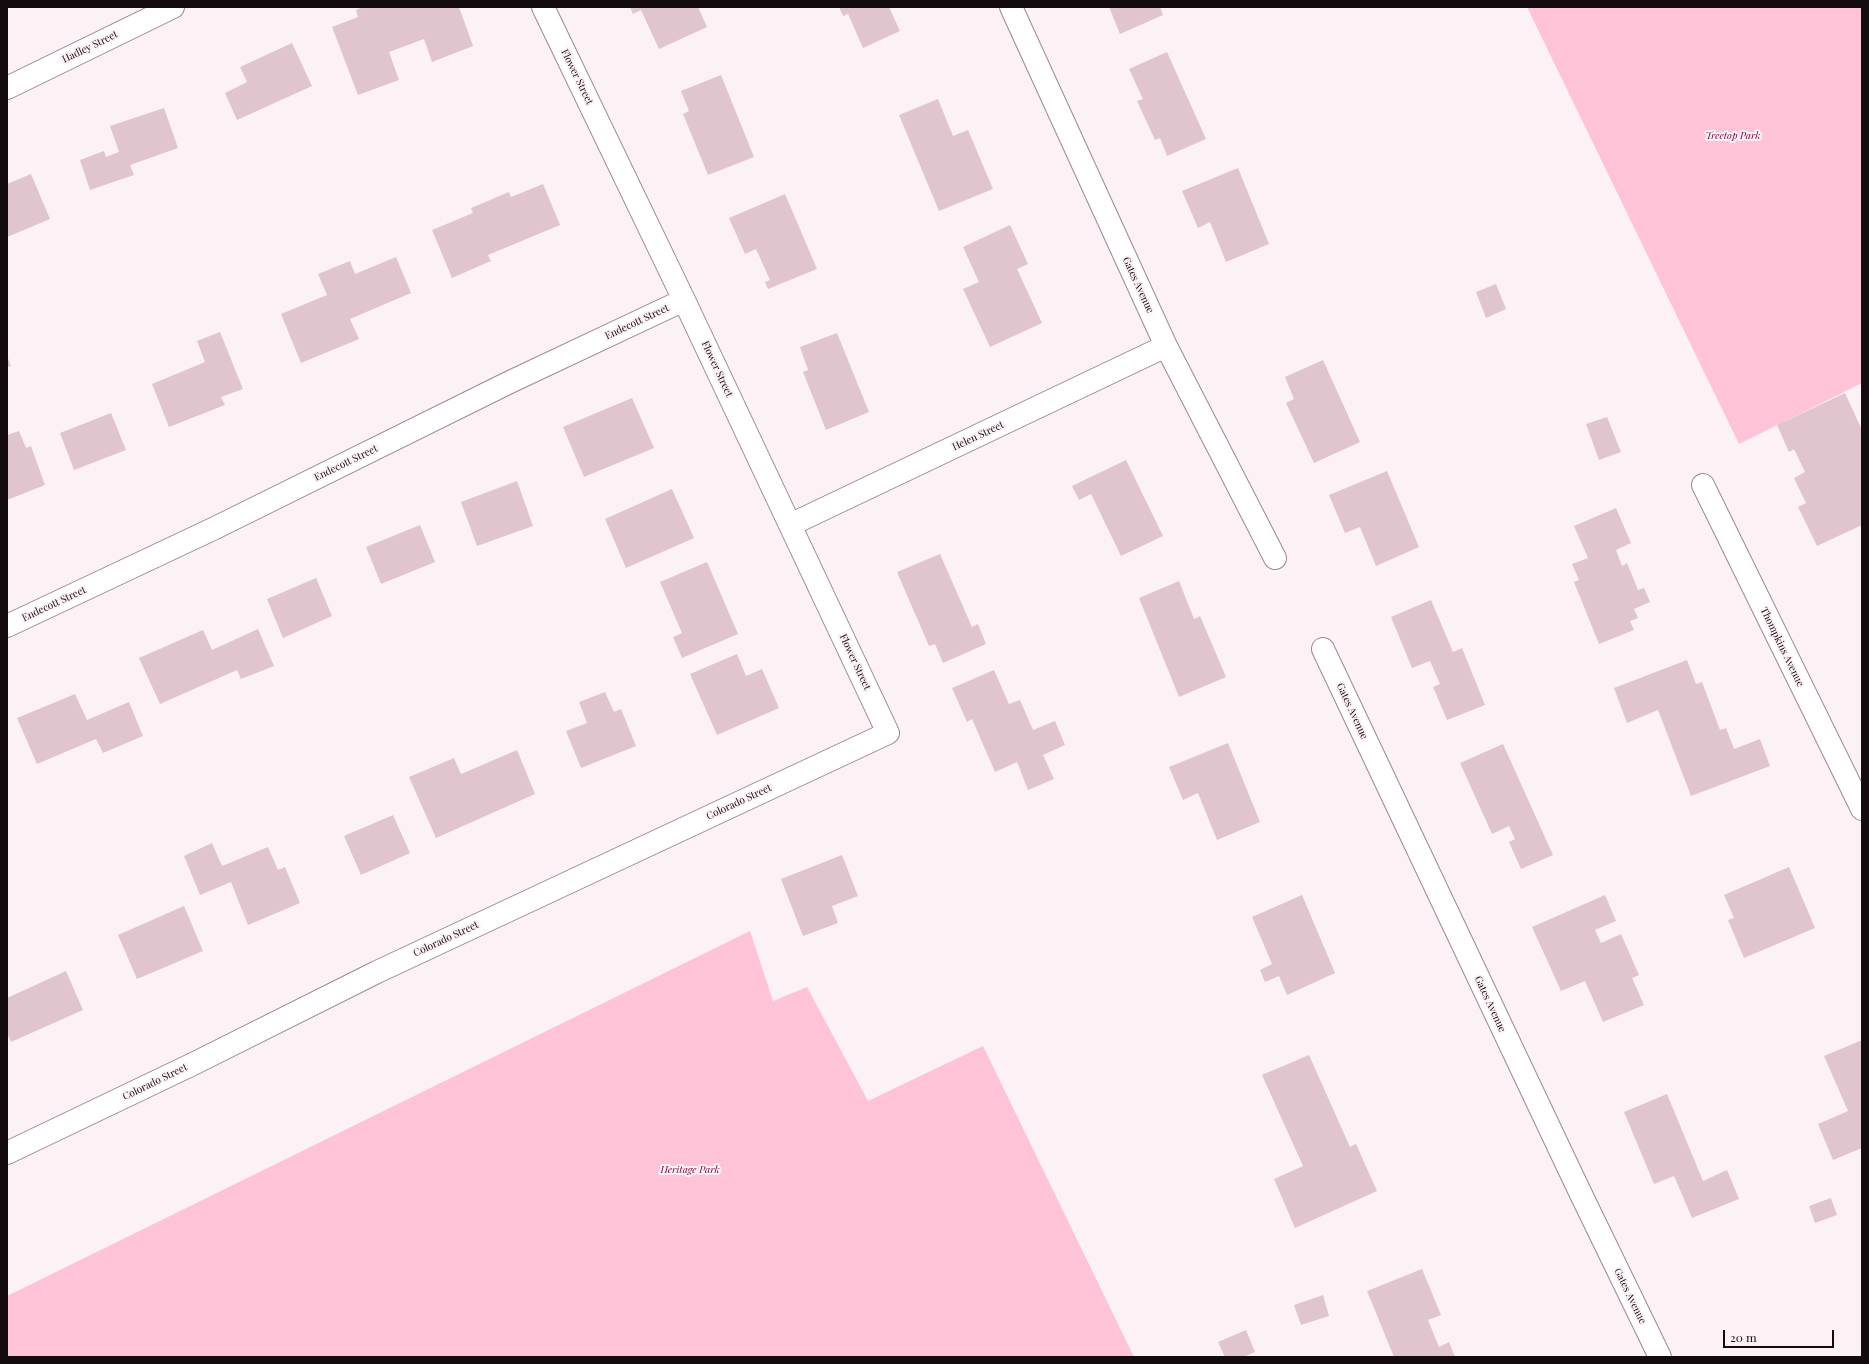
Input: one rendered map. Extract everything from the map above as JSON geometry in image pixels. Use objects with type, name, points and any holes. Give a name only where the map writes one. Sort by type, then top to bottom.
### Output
[{"type":"street","name":"Hadley Street","points":[[7,88],[173,7]]},
{"type":"street","name":"Flower Street","points":[[543,7],[684,300],[888,733]]},
{"type":"street","name":"Gates Avenue","points":[[1011,7],[1166,346],[1275,558]]},
{"type":"street","name":"Endecott Street","points":[[7,626],[215,528],[510,382],[684,300]]},
{"type":"street","name":"Helen Street","points":[[790,525],[1166,346]]},
{"type":"street","name":"Thompkins Avenue","points":[[1703,485],[1862,809]]},
{"type":"street","name":"Gates Avenue","points":[[1323,650],[1578,1188],[1660,1357]]},
{"type":"street","name":"Colorado Street","points":[[7,1153],[186,1067],[377,972],[888,733]]},
{"type":"green space","name":"Treetop Park","points":[[1527,7],[1862,7],[1862,383],[1739,444]]},
{"type":"green space","name":"Heritage Park","points":[[750,931],[773,1001],[807,987],[868,1101],[983,1046],[1134,1357],[7,1357],[7,1296]]},
{"type":"building","points":[[363,7],[459,7],[473,46],[432,62],[424,39],[389,52],[399,80],[358,95],[332,27],[358,17],[356,10]]},
{"type":"building","points":[[630,7],[698,7],[707,27],[659,49],[641,10],[633,14]]},
{"type":"building","points":[[839,7],[889,7],[900,31],[863,48],[848,14],[843,16]]},
{"type":"building","points":[[1109,7],[1160,7],[1163,15],[1120,34]]},
{"type":"building","points":[[292,43],[312,86],[237,120],[225,93],[247,82],[240,67]]},
{"type":"building","points":[[1167,52],[1206,139],[1167,156],[1160,138],[1155,140],[1137,101],[1143,99],[1129,69]]},
{"type":"building","points":[[721,75],[754,157],[708,175],[683,114],[689,111],[681,91]]},
{"type":"building","points":[[938,99],[953,136],[968,130],[993,189],[939,211],[899,115]]},
{"type":"building","points":[[164,108],[178,148],[130,165],[134,175],[90,190],[80,160],[104,151],[106,157],[119,152],[110,126]]},
{"type":"building","points":[[1238,168],[1269,244],[1226,262],[1210,222],[1198,228],[1182,191]]},
{"type":"building","points":[[31,174],[50,219],[7,237],[7,184]]},
{"type":"building","points":[[543,184],[560,225],[488,255],[491,261],[452,278],[432,230],[473,213],[471,208],[509,192],[511,197]]},
{"type":"building","points":[[785,194],[817,269],[768,289],[765,282],[770,280],[756,249],[745,254],[729,218]]},
{"type":"building","points":[[1010,225],[1028,264],[1017,269],[1042,323],[990,347],[963,289],[979,282],[963,247]]},
{"type":"building","points":[[396,257],[411,293],[350,319],[359,339],[301,363],[281,314],[327,295],[318,274],[350,261],[355,274]]},
{"type":"building","points":[[1496,284],[1506,309],[1486,318],[1476,292]]},
{"type":"building","points":[[220,332],[243,389],[221,397],[225,405],[169,427],[152,384],[205,362],[197,341]]},
{"type":"building","points":[[837,333],[869,412],[826,430],[803,372],[808,370],[800,347]]},
{"type":"building","points":[[7,356],[11,366],[7,367]]},
{"type":"building","points":[[1323,360],[1360,442],[1314,463],[1286,403],[1294,399],[1285,377]]},
{"type":"building","points":[[1845,393],[1862,430],[1862,525],[1817,546],[1798,507],[1806,503],[1794,478],[1805,472],[1794,449],[1789,452],[1777,425]]},
{"type":"building","points":[[632,398],[654,448],[584,477],[563,427]]},
{"type":"building","points":[[111,413],[126,450],[74,470],[60,433]]},
{"type":"building","points":[[1607,417],[1621,452],[1599,460],[1586,424]]},
{"type":"building","points":[[19,431],[26,448],[31,446],[45,485],[7,500],[7,435]]},
{"type":"building","points":[[1126,460],[1163,536],[1121,556],[1091,494],[1079,500],[1072,486]]},
{"type":"building","points":[[1387,471],[1419,547],[1376,566],[1360,527],[1345,533],[1329,495]]},
{"type":"building","points":[[517,481],[533,526],[477,546],[461,502]]},
{"type":"building","points":[[672,489],[694,538],[626,568],[605,519]]},
{"type":"building","points":[[1616,508],[1631,543],[1616,550],[1622,566],[1627,563],[1638,590],[1644,588],[1650,602],[1634,609],[1638,618],[1630,621],[1634,630],[1599,644],[1574,582],[1579,580],[1572,564],[1588,558],[1574,526]]},
{"type":"building","points":[[420,525],[435,562],[381,584],[366,547]]},
{"type":"building","points":[[940,554],[972,627],[978,624],[986,644],[943,663],[935,644],[929,646],[897,572]]},
{"type":"building","points":[[707,562],[738,634],[682,658],[673,637],[682,633],[660,582]]},
{"type":"building","points":[[316,578],[332,616],[283,638],[267,599]]},
{"type":"building","points":[[1179,581],[1194,619],[1200,616],[1226,677],[1179,697],[1139,598]]},
{"type":"building","points":[[1431,600],[1453,652],[1462,648],[1485,705],[1447,720],[1433,687],[1440,684],[1430,661],[1412,668],[1391,617]]},
{"type":"building","points":[[258,629],[274,666],[241,679],[237,670],[160,704],[139,658],[203,630],[212,650]]},
{"type":"building","points":[[737,654],[746,676],[762,669],[779,708],[717,735],[690,674]]},
{"type":"building","points":[[1687,660],[1696,684],[1702,682],[1720,730],[1726,728],[1734,749],[1760,739],[1770,766],[1691,796],[1658,710],[1627,723],[1614,688]]},
{"type":"building","points":[[994,670],[1009,704],[1020,700],[1033,730],[1055,721],[1065,745],[1043,755],[1054,779],[1028,790],[1017,762],[995,772],[972,719],[967,722],[952,688]]},
{"type":"building","points":[[605,692],[614,712],[621,709],[636,746],[581,768],[566,731],[587,723],[579,702]]},
{"type":"building","points":[[75,694],[87,720],[129,702],[143,736],[103,753],[96,739],[37,764],[17,718]]},
{"type":"building","points":[[1228,743],[1260,822],[1217,840],[1198,793],[1183,800],[1169,767]]},
{"type":"building","points":[[1503,744],[1553,855],[1521,869],[1509,842],[1515,839],[1509,826],[1492,834],[1460,763]]},
{"type":"building","points":[[517,750],[535,794],[436,838],[409,777],[454,758],[461,774]]},
{"type":"building","points":[[393,815],[410,853],[361,875],[344,836]]},
{"type":"building","points":[[212,843],[222,866],[268,847],[278,870],[285,867],[300,903],[248,925],[231,882],[200,895],[184,856]]},
{"type":"building","points":[[842,855],[858,896],[832,906],[838,923],[803,936],[781,879]]},
{"type":"building","points":[[1789,867],[1815,928],[1744,958],[1728,920],[1734,918],[1724,895]]},
{"type":"building","points":[[1302,895],[1335,973],[1287,995],[1279,976],[1265,982],[1260,970],[1272,964],[1252,917]]},
{"type":"building","points":[[1605,895],[1616,921],[1595,930],[1601,943],[1621,934],[1639,975],[1632,978],[1644,1005],[1603,1022],[1585,981],[1561,991],[1532,927]]},
{"type":"building","points":[[184,906],[203,951],[137,979],[118,935]]},
{"type":"building","points":[[66,971],[83,1010],[11,1042],[7,1033],[7,998]]},
{"type":"building","points":[[1862,1040],[1862,1148],[1833,1160],[1818,1124],[1848,1111],[1824,1056]]},
{"type":"building","points":[[1309,1055],[1350,1147],[1356,1144],[1377,1191],[1295,1228],[1274,1179],[1303,1166],[1262,1075]]},
{"type":"building","points":[[1667,1094],[1703,1181],[1727,1170],[1739,1199],[1692,1218],[1674,1176],[1654,1184],[1624,1112]]},
{"type":"building","points":[[1831,1198],[1837,1215],[1815,1223],[1809,1206]]},
{"type":"building","points":[[1422,1269],[1441,1315],[1428,1320],[1439,1347],[1449,1342],[1455,1357],[1394,1357],[1367,1291]]},
{"type":"building","points":[[1323,1295],[1329,1316],[1301,1325],[1294,1305]]},
{"type":"building","points":[[1246,1330],[1255,1352],[1243,1357],[1225,1357],[1218,1342]]}]
